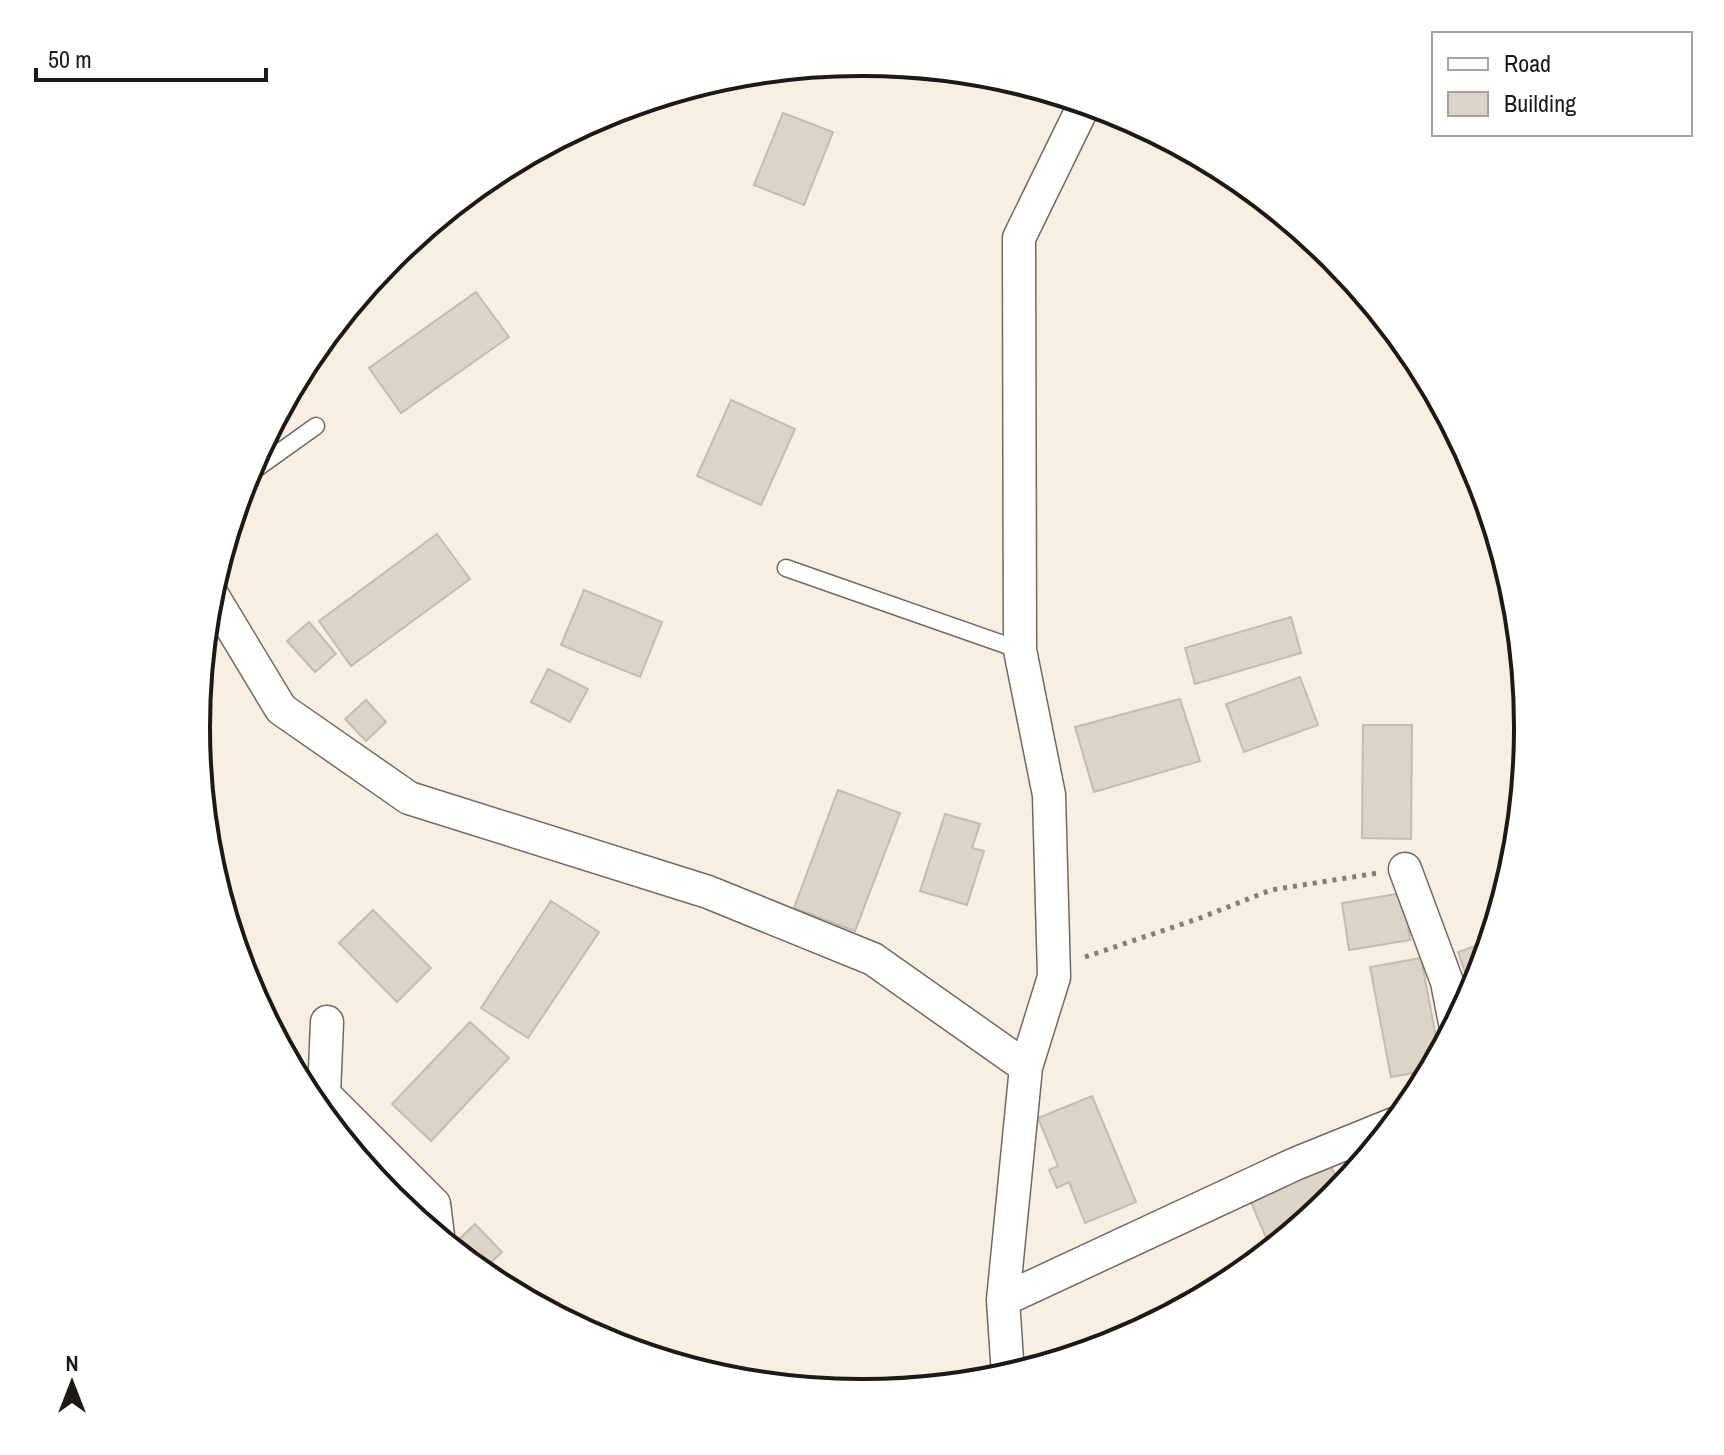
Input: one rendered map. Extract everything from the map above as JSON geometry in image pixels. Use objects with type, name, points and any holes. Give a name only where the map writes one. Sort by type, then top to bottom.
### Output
[{"type":"street","points":[[1007,1362],[1003,1300],[1026,1067],[1054,977],[1049,795],[1020,650],[1019,238],[1080,114]]},
{"type":"street","points":[[221,610],[281,709],[409,798],[708,892],[873,959],[1026,1067]]},
{"type":"street","points":[[1405,869],[1447,982],[1451,1004]]},
{"type":"street","points":[[327,1022],[324,1094],[434,1204],[436,1220]]},
{"type":"street","points":[[1003,1300],[1295,1164],[1372,1133]]},
{"type":"lane","points":[[268,460],[316,426]]},
{"type":"lane","points":[[786,568],[1020,650]]},
{"type":"path","points":[[1054,967],[1200,918],[1271,890],[1405,869]]},
{"type":"building","points":[[783,113],[833,132],[804,205],[754,185]]},
{"type":"building","points":[[476,292],[509,337],[401,413],[369,368]]},
{"type":"building","points":[[731,400],[795,429],[761,505],[697,476]]},
{"type":"building","points":[[437,534],[470,579],[351,666],[319,621]]},
{"type":"building","points":[[584,590],[662,622],[640,677],[561,645]]},
{"type":"building","points":[[1291,617],[1301,653],[1195,684],[1185,648]]},
{"type":"building","points":[[309,622],[336,654],[315,672],[287,641]]},
{"type":"building","points":[[548,669],[588,689],[570,722],[531,702]]},
{"type":"building","points":[[1300,677],[1318,725],[1244,752],[1226,704]]},
{"type":"building","points":[[1180,699],[1200,761],[1094,792],[1075,727]]},
{"type":"building","points":[[366,700],[386,722],[366,741],[345,719]]},
{"type":"building","points":[[1363,725],[1412,725],[1411,839],[1362,838]]},
{"type":"building","points":[[838,790],[900,813],[855,931],[794,908]]},
{"type":"building","points":[[945,814],[980,824],[972,848],[984,851],[967,905],[920,891]]},
{"type":"building","points":[[1403,893],[1410,940],[1349,950],[1342,903]]},
{"type":"building","points":[[551,901],[599,932],[528,1038],[481,1008]]},
{"type":"building","points":[[373,910],[431,968],[397,1002],[339,943]]},
{"type":"building","points":[[1476,946],[1465,973],[1458,952]]},
{"type":"building","points":[[1421,958],[1436,1035],[1414,1073],[1391,1077],[1370,967]]},
{"type":"building","points":[[470,1022],[509,1058],[431,1141],[392,1104]]},
{"type":"building","points":[[1092,1096],[1136,1202],[1085,1223],[1069,1182],[1057,1188],[1049,1170],[1058,1166],[1038,1118]]},
{"type":"building","points":[[1331,1166],[1335,1175],[1266,1238],[1250,1200]]},
{"type":"building","points":[[475,1224],[502,1252],[491,1263],[459,1239]]}]
